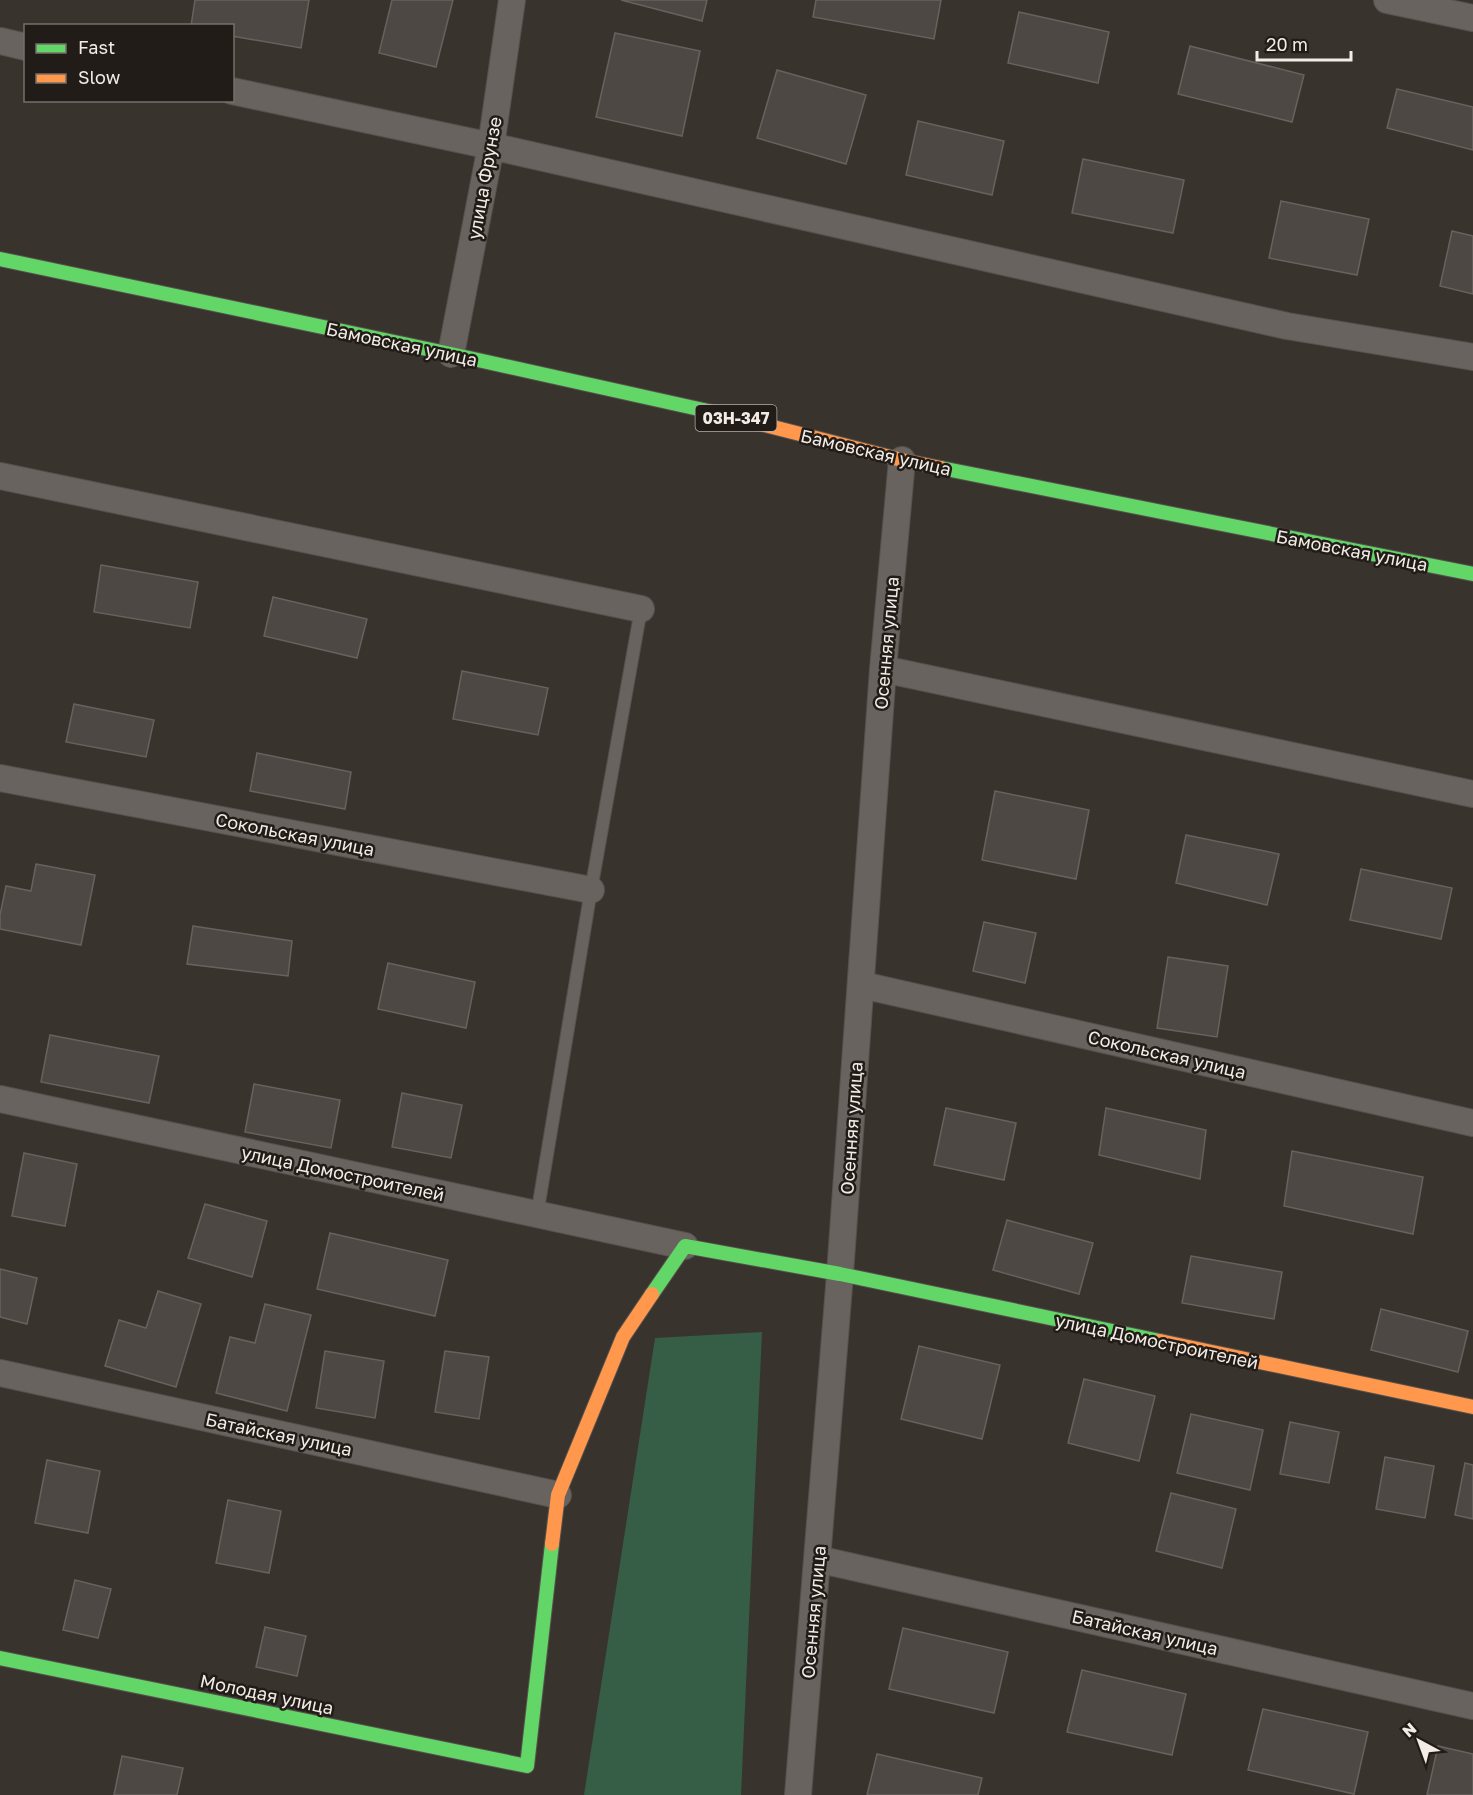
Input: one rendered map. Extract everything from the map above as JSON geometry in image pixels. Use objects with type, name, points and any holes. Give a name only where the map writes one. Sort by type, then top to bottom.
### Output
[{"type":"street","name":"улица Фрунзе","points":[[451,354],[491,147],[512,0]]},
{"type":"street","points":[[1387,0],[1473,18]]},
{"type":"street","points":[[0,41],[24,47]]},
{"type":"street","points":[[234,91],[1287,326],[1473,357]]},
{"type":"street","name":"Бамовская улица","points":[[0,260],[451,354],[755,422],[902,460],[1473,574]]},
{"type":"street","name":"Осенняя улица","points":[[798,1795],[862,985],[883,669],[902,460]]},
{"type":"street","points":[[0,476],[641,609]]},
{"type":"street","points":[[883,669],[1473,794]]},
{"type":"street","name":"Сокольская улица","points":[[0,777],[591,890]]},
{"type":"street","name":"Сокольская улица","points":[[862,985],[1473,1123]]},
{"type":"street","name":"улица Домостроителей","points":[[0,1099],[685,1246],[840,1274],[1473,1407]]},
{"type":"street","points":[[558,1495],[623,1337],[685,1246]]},
{"type":"street","name":"Батайская улица","points":[[0,1373],[558,1495]]},
{"type":"street","name":"Молодая улица","points":[[0,1658],[527,1766],[558,1495]]},
{"type":"street","name":"Батайская улица","points":[[817,1559],[1473,1706]]},
{"type":"lane","points":[[537,1215],[641,609]]},
{"type":"green space","points":[[762,1332],[741,1795],[584,1795],[655,1338]]},
{"type":"building","points":[[195,0],[309,0],[301,48],[234,36],[234,24],[191,24]]},
{"type":"building","points":[[392,0],[453,0],[436,67],[379,53]]},
{"type":"building","points":[[621,0],[707,0],[702,21]]},
{"type":"building","points":[[816,0],[941,0],[934,39],[813,17]]},
{"type":"building","points":[[1019,12],[1109,32],[1098,83],[1008,63]]},
{"type":"building","points":[[615,33],[700,51],[682,136],[596,117]]},
{"type":"building","points":[[1190,46],[1304,75],[1292,122],[1178,94]]},
{"type":"building","points":[[777,70],[866,95],[846,164],[757,138]]},
{"type":"building","points":[[1397,89],[1473,107],[1473,150],[1387,128]]},
{"type":"building","points":[[918,121],[1004,141],[992,195],[906,175]]},
{"type":"building","points":[[1083,159],[1184,180],[1173,233],[1072,213]]},
{"type":"building","points":[[1281,201],[1369,219],[1357,275],[1269,258]]},
{"type":"building","points":[[1452,231],[1473,236],[1473,294],[1440,286]]},
{"type":"building","points":[[101,565],[198,582],[190,628],[94,612]]},
{"type":"building","points":[[273,597],[367,619],[357,658],[264,636]]},
{"type":"building","points":[[462,671],[548,688],[538,735],[453,719]]},
{"type":"building","points":[[74,704],[154,720],[146,757],[66,742]]},
{"type":"building","points":[[257,753],[351,772],[345,809],[250,791]]},
{"type":"building","points":[[995,791],[1089,810],[1076,879],[982,860]]},
{"type":"building","points":[[1186,835],[1279,854],[1267,905],[1176,883]]},
{"type":"building","points":[[36,864],[95,875],[81,945],[0,929],[0,915],[6,886],[31,891]]},
{"type":"building","points":[[1361,869],[1452,888],[1441,939],[1350,920]]},
{"type":"building","points":[[984,922],[1036,933],[1025,983],[973,971]]},
{"type":"building","points":[[193,926],[292,941],[288,976],[187,964]]},
{"type":"building","points":[[1168,957],[1228,966],[1217,1037],[1157,1028]]},
{"type":"building","points":[[388,963],[475,982],[466,1028],[378,1009]]},
{"type":"building","points":[[50,1035],[159,1056],[149,1103],[41,1082]]},
{"type":"building","points":[[254,1084],[340,1100],[331,1148],[245,1132]]},
{"type":"building","points":[[402,1093],[462,1105],[451,1158],[392,1147]]},
{"type":"building","points":[[946,1108],[1016,1123],[1004,1180],[934,1165]]},
{"type":"building","points":[[1106,1108],[1206,1130],[1200,1179],[1099,1155]]},
{"type":"building","points":[[1292,1151],[1423,1177],[1413,1234],[1284,1206]]},
{"type":"building","points":[[24,1153],[77,1164],[65,1226],[12,1216]]},
{"type":"building","points":[[205,1204],[267,1221],[252,1277],[188,1258]]},
{"type":"building","points":[[1007,1220],[1093,1243],[1079,1294],[993,1270]]},
{"type":"building","points":[[330,1233],[448,1260],[435,1316],[317,1289]]},
{"type":"building","points":[[1191,1256],[1282,1272],[1274,1319],[1182,1303]]},
{"type":"building","points":[[0,1269],[37,1278],[27,1324],[0,1317]]},
{"type":"building","points":[[158,1291],[201,1304],[176,1387],[105,1366],[119,1320],[146,1328]]},
{"type":"building","points":[[265,1304],[311,1315],[287,1411],[216,1393],[230,1337],[255,1343]]},
{"type":"building","points":[[1381,1309],[1468,1331],[1458,1372],[1371,1350]]},
{"type":"building","points":[[919,1346],[1000,1365],[982,1439],[901,1419]]},
{"type":"building","points":[[325,1351],[384,1361],[375,1418],[316,1408]]},
{"type":"building","points":[[445,1351],[489,1357],[479,1419],[435,1412]]},
{"type":"building","points":[[1084,1379],[1155,1396],[1139,1461],[1068,1443]]},
{"type":"building","points":[[1191,1414],[1263,1430],[1250,1490],[1177,1473]]},
{"type":"building","points":[[1290,1422],[1339,1432],[1329,1483],[1280,1474]]},
{"type":"building","points":[[1385,1457],[1434,1466],[1425,1518],[1376,1509]]},
{"type":"building","points":[[47,1460],[100,1471],[88,1533],[35,1523]]},
{"type":"building","points":[[1465,1463],[1473,1465],[1473,1519],[1455,1515]]},
{"type":"building","points":[[1171,1493],[1236,1509],[1222,1568],[1156,1551]]},
{"type":"building","points":[[228,1500],[281,1511],[269,1573],[216,1563]]},
{"type":"building","points":[[75,1580],[111,1589],[98,1638],[63,1630]]},
{"type":"building","points":[[265,1627],[306,1636],[297,1676],[256,1667]]},
{"type":"building","points":[[903,1628],[1008,1652],[994,1713],[889,1689]]},
{"type":"building","points":[[1082,1670],[1186,1694],[1172,1755],[1067,1732]]},
{"type":"building","points":[[1263,1709],[1368,1732],[1354,1794],[1248,1770]]},
{"type":"building","points":[[1438,1746],[1473,1754],[1473,1795],[1427,1795]]},
{"type":"building","points":[[877,1754],[982,1778],[978,1795],[867,1795]]},
{"type":"building","points":[[122,1756],[183,1768],[177,1795],[114,1795]]},
{"type":"traffic: fast","points":[[0,259],[451,354],[726,415]]},
{"type":"traffic: fast","points":[[941,468],[1473,574]]},
{"type":"traffic: fast","points":[[652,1294],[685,1246],[840,1274],[1160,1341]]},
{"type":"traffic: fast","points":[[0,1658],[527,1766],[552,1544]]},
{"type":"traffic: slow","points":[[726,415],[941,468]]},
{"type":"traffic: slow","points":[[552,1544],[558,1495],[623,1337],[652,1294]]},
{"type":"traffic: slow","points":[[1160,1341],[1473,1407]]}]
